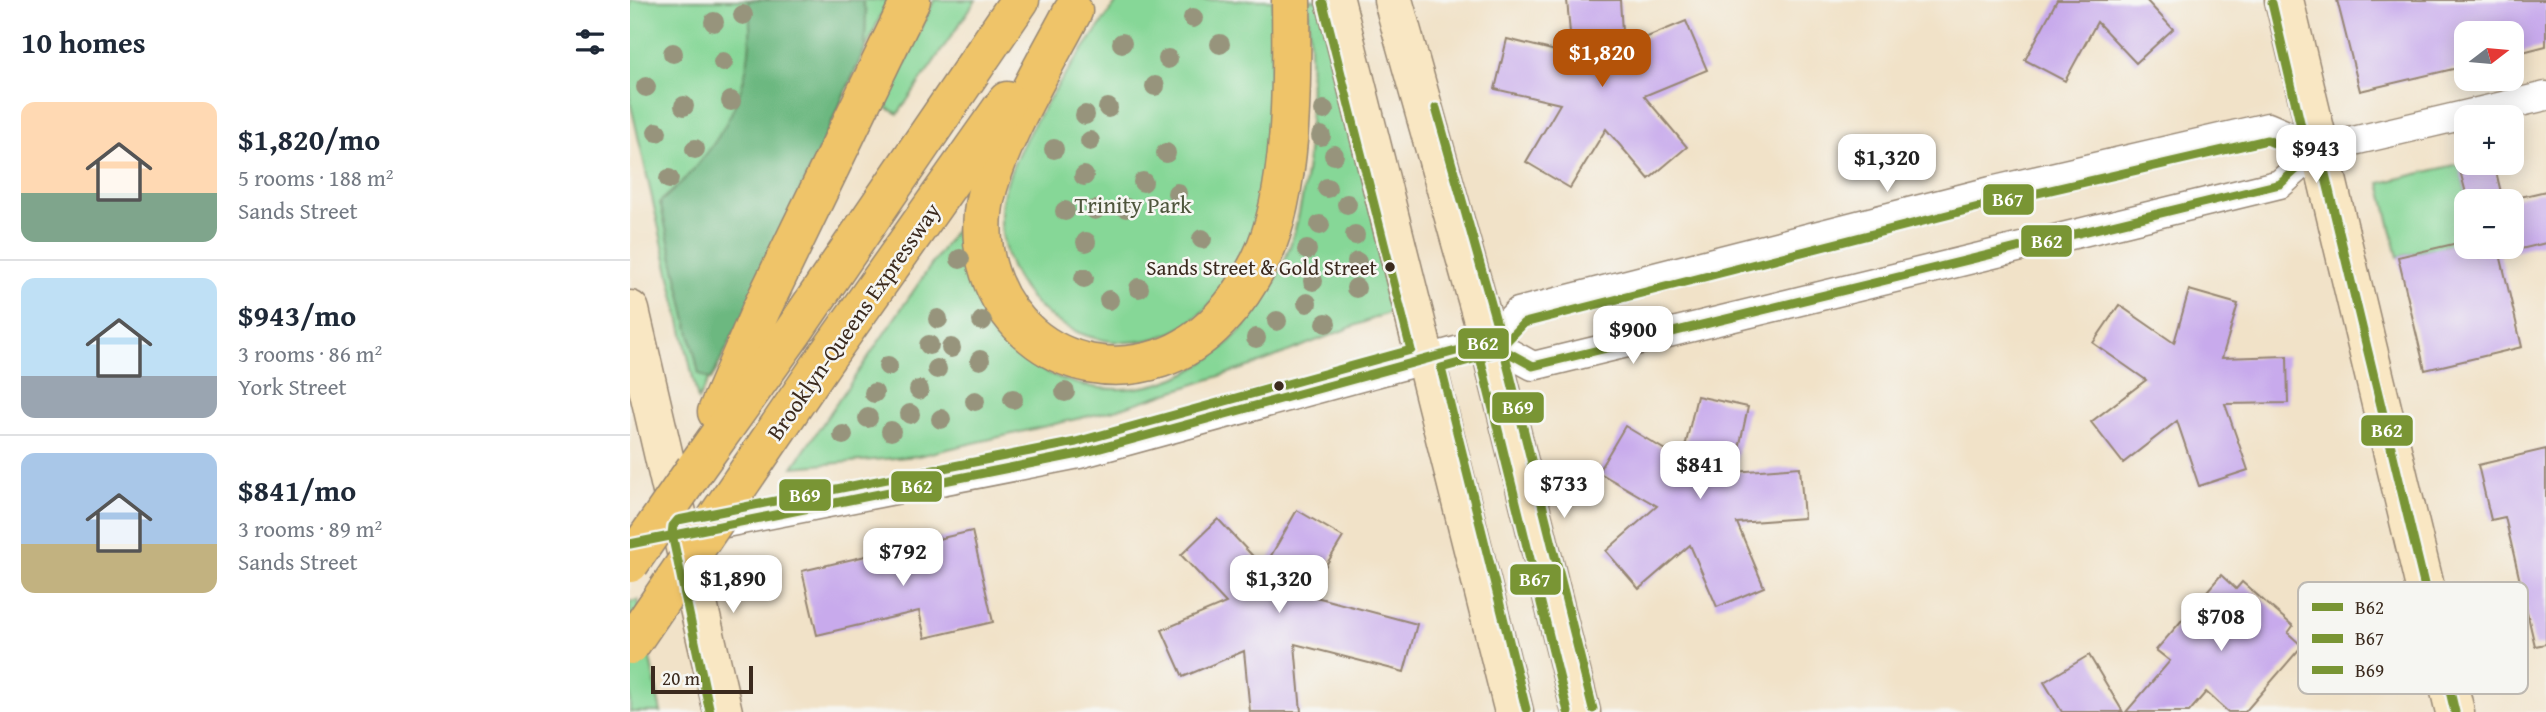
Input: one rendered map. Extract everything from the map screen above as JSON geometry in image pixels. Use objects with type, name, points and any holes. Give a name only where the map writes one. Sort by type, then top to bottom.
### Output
[{"type":"highway","points":[[695,469],[761,310],[911,0]]},
{"type":"highway","name":"Brooklyn-Queens Expressway","points":[[630,563],[793,332],[1020,0]]},
{"type":"highway","points":[[1076,5],[989,183],[982,236],[994,289],[1009,314],[1028,334],[1069,357],[1113,366],[1162,358],[1186,346],[1227,312],[1261,259],[1273,229],[1286,146],[1291,0]]},
{"type":"highway","name":"Brooklyn-Queens Expressway","points":[[630,645],[827,356],[1076,5]]},
{"type":"main road","points":[[1335,0],[1514,712]]},
{"type":"main road","points":[[1393,0],[1489,342],[1581,712]]},
{"type":"main road","points":[[2284,0],[2424,582]]},
{"type":"main road","points":[[630,310],[684,531],[723,712]]},
{"type":"main road","points":[[630,544],[684,531]]},
{"type":"main road","points":[[2451,694],[2455,712]]},
{"type":"street","points":[[1489,342],[1533,366],[2280,184],[2319,149],[2546,96]]},
{"type":"street","points":[[684,531],[1079,454],[1489,342],[1518,312],[2004,188],[2268,127],[2319,149]]},
{"type":"green space","points":[[630,0],[888,0],[750,303],[698,400],[630,101]]},
{"type":"green space","points":[[748,0],[862,0],[866,13],[865,49],[750,303],[711,380],[699,374],[660,202],[701,160],[731,113],[742,87],[748,59]]},
{"type":"green space","points":[[934,0],[976,0],[898,114],[885,107]]},
{"type":"green space","name":"Trinity Park","points":[[1118,0],[1273,0],[1267,157],[1260,213],[1250,246],[1227,285],[1206,309],[1182,328],[1146,340],[1122,342],[1077,332],[1038,306],[1011,267],[1001,216],[1003,195],[1015,161],[1040,113]]},
{"type":"green space","points":[[1308,0],[1322,0],[1393,303],[1388,313],[1254,365],[1115,410],[918,456],[793,467],[964,217],[970,270],[976,295],[987,319],[1005,342],[1026,360],[1051,374],[1077,384],[1134,388],[1162,383],[1188,372],[1216,354],[1250,319],[1277,277],[1290,246],[1299,212],[1309,141]]},
{"type":"green space","points":[[2454,165],[2454,175],[2462,175],[2465,189],[2454,189],[2454,244],[2398,257],[2380,183]]},
{"type":"green space","points":[[638,600],[661,712],[630,712],[630,602]]},
{"type":"building","points":[[1567,0],[1620,0],[1623,47],[1686,21],[1707,70],[1644,96],[1687,147],[1649,179],[1606,129],[1570,188],[1526,162],[1560,104],[1495,89],[1507,39],[1572,55]]},
{"type":"building","points":[[2057,0],[2146,0],[2173,29],[2136,63],[2097,22],[2065,81],[2025,60]]},
{"type":"building","points":[[2337,0],[2546,0],[2546,46],[2524,52],[2524,21],[2454,21],[2454,69],[2360,91]]},
{"type":"building","points":[[2461,175],[2497,175],[2500,189],[2465,189]]},
{"type":"building","points":[[2546,191],[2546,243],[2524,248],[2524,196]]},
{"type":"building","points":[[2454,244],[2454,259],[2501,259],[2522,347],[2425,370],[2398,257]]},
{"type":"building","points":[[2189,290],[2238,304],[2222,358],[2287,356],[2288,403],[2225,404],[2248,470],[2199,486],[2177,421],[2123,463],[2091,422],[2146,380],[2093,343],[2119,305],[2174,343]]},
{"type":"building","points":[[1697,396],[1748,407],[1734,472],[1800,467],[1804,518],[1737,523],[1764,587],[1717,607],[1690,545],[1639,589],[1606,551],[1657,506],[1598,472],[1625,426],[1682,460]]},
{"type":"building","points":[[2546,449],[2546,644],[2535,646],[2528,616],[2528,582],[2520,582],[2505,517],[2491,520],[2478,465]]},
{"type":"building","points":[[1297,510],[1343,537],[1308,595],[1417,624],[1404,672],[1295,644],[1301,712],[1250,712],[1244,651],[1183,677],[1162,630],[1226,603],[1181,555],[1218,519],[1264,568]]},
{"type":"building","points":[[972,531],[993,622],[925,638],[919,611],[817,635],[802,571]]},
{"type":"building","points":[[2221,575],[2236,589],[2242,582],[2293,626],[2288,633],[2298,642],[2298,651],[2245,712],[2228,712],[2206,692],[2189,712],[2126,712],[2170,661],[2156,650]]},
{"type":"building","points":[[2089,655],[2123,712],[2062,712],[2044,682]]},
{"type":"transit line","name":"B69","points":[[710,712],[672,534],[673,526],[678,520],[1076,442],[1411,350],[1323,3]]},
{"type":"transit line","name":"B67","points":[[2272,3],[2307,152]]},
{"type":"transit line","name":"B69","points":[[1436,108],[1501,339],[1593,709]]},
{"type":"transit line","name":"B67","points":[[1526,709],[1441,368],[1495,353],[1524,323],[1994,203],[2267,140],[2314,160]]},
{"type":"transit line","name":"B62","points":[[2319,149],[2424,582]]},
{"type":"transit line","name":"B62","points":[[630,544],[1079,454],[1489,342],[1533,366],[2280,184],[2319,149]]},
{"type":"transit line","name":"B67","points":[[1477,345],[1568,712]]},
{"type":"transit line","name":"B62","points":[[2451,694],[2455,712]]},
{"type":"place","name":"Sands Street & Gold Street","points":[[1390,267]]}]
